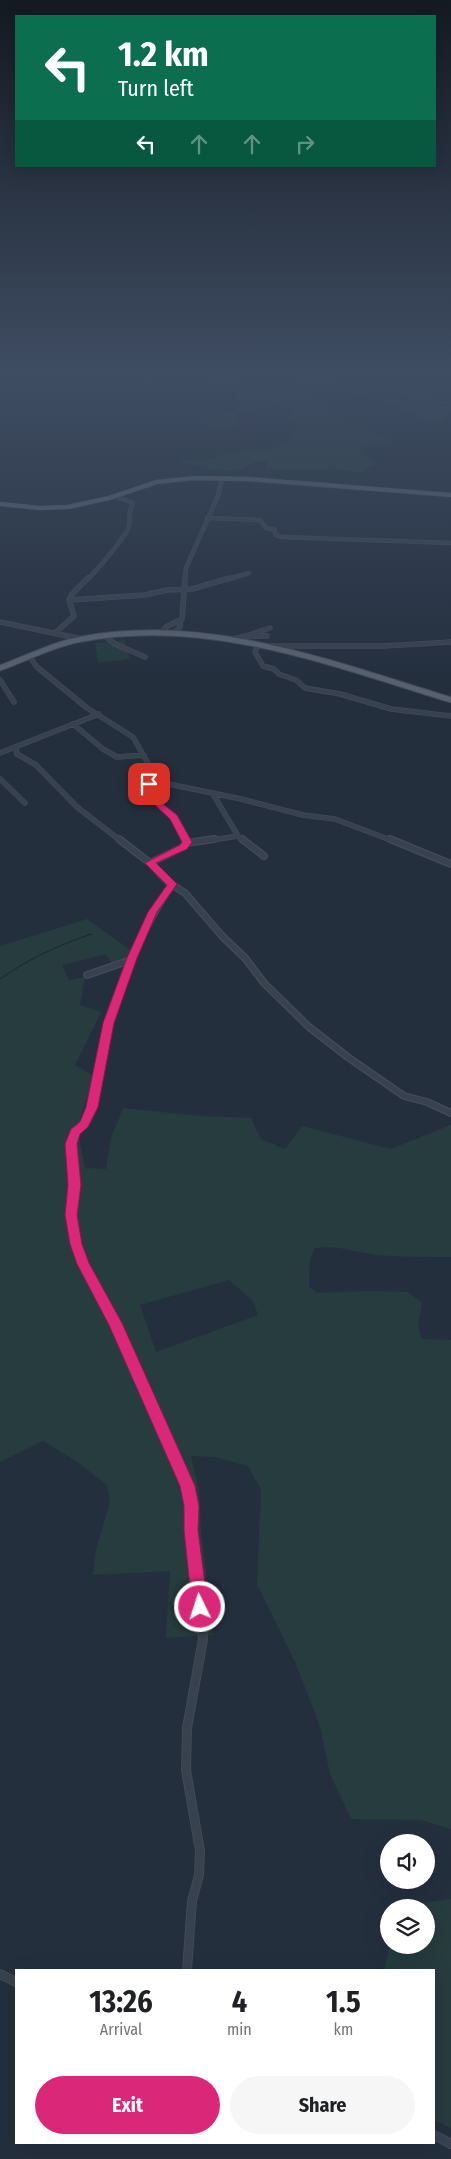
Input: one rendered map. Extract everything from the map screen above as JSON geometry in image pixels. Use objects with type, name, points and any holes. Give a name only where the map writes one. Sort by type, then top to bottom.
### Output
[{"type":"main road","points":[[0,504],[56,508],[89,503],[164,481],[222,478],[451,495]]},
{"type":"main road","points":[[0,668],[82,639],[162,633],[233,639],[267,646],[451,700]]},
{"type":"street","points":[[173,634],[180,627],[182,619],[183,590],[188,562],[218,496],[222,478]]},
{"type":"street","points":[[69,600],[102,565],[129,526],[128,513],[133,503],[116,496]]},
{"type":"street","points":[[207,518],[260,520],[266,528],[275,530],[275,535],[282,537],[451,543]]},
{"type":"street","points":[[69,600],[145,596],[167,590],[183,590],[203,586],[249,573]]},
{"type":"street","points":[[55,633],[74,616],[69,600]]},
{"type":"street","points":[[162,633],[166,627],[180,621]]},
{"type":"street","points":[[0,622],[82,639]]},
{"type":"street","points":[[233,639],[270,628]]},
{"type":"street","points":[[105,636],[115,644],[145,657]]},
{"type":"street","points":[[246,636],[267,636]]},
{"type":"street","points":[[267,646],[375,646],[451,642]]},
{"type":"street","points":[[258,644],[255,652],[262,662],[262,666],[274,669],[279,674],[296,680],[305,688],[340,694],[391,709],[451,716]]},
{"type":"street","points":[[30,657],[37,668],[87,708],[133,738],[153,772],[158,778],[169,784],[241,799],[304,816],[335,819],[451,864]]},
{"type":"street","points":[[0,680],[14,702]]},
{"type":"street","points":[[0,753],[98,714]]},
{"type":"street","points":[[73,724],[103,749],[118,757],[144,756]]},
{"type":"street","points":[[16,746],[16,754],[36,765],[77,807],[150,863],[184,893],[222,936],[245,958],[264,983],[310,1027],[356,1064],[404,1096],[427,1102],[451,1113]]},
{"type":"street","points":[[158,778],[149,784],[154,797],[173,817],[187,843]]},
{"type":"street","points":[[0,779],[25,803]]},
{"type":"street","points":[[213,794],[238,836],[264,856]]},
{"type":"street","points":[[150,863],[184,847],[187,843],[238,836]]},
{"type":"street","points":[[172,884],[153,912],[131,960],[109,1023],[92,1107],[84,1124],[75,1132],[71,1144],[74,1185],[71,1215],[74,1238],[83,1264],[115,1323],[158,1416],[190,1496],[191,1530],[203,1640],[187,1728],[186,1770],[200,1850],[199,1875],[192,1901],[187,1969]]},
{"type":"street","points":[[87,975],[131,960]]},
{"type":"street","points":[[0,1974],[15,1982]]},
{"type":"street","points":[[435,2136],[451,2144]]},
{"type":"green space","points":[[125,640],[130,659],[98,663],[95,643]]},
{"type":"green space","points":[[87,919],[132,951],[130,959],[112,964],[106,954],[62,965],[69,980],[85,977],[80,1005],[101,1012],[75,1065],[94,1076],[77,1128],[85,1168],[106,1169],[111,1138],[123,1108],[201,1116],[251,1118],[261,1139],[285,1149],[302,1126],[391,1149],[451,1125],[451,1257],[386,1256],[338,1248],[315,1248],[310,1259],[309,1286],[317,1293],[408,1292],[422,1303],[418,1326],[422,1339],[451,1340],[451,1829],[421,1820],[351,1819],[330,1774],[320,1726],[295,1662],[257,1584],[261,1490],[248,1466],[215,1457],[191,1456],[199,1491],[201,1529],[213,1635],[166,1638],[170,1571],[93,1575],[96,1550],[110,1502],[107,1485],[76,1461],[43,1441],[0,1462],[0,946]],"holes":[[[229,1280],[253,1301],[258,1315],[156,1352],[140,1305]]]},
{"type":"green space","points":[[451,1899],[451,2128],[435,2120],[435,1969],[384,1969],[388,1954],[435,1954],[435,1901]]},
{"type":"waterway","points":[[0,979],[44,953],[91,934]]},
{"type":"route","points":[[149,784],[154,797],[163,809],[171,814],[187,843],[184,847],[150,863],[172,884],[153,912],[132,958],[109,1023],[92,1107],[84,1124],[75,1132],[71,1144],[74,1185],[71,1215],[76,1244],[83,1264],[108,1307],[188,1486],[192,1506],[191,1530],[200,1607]]}]
